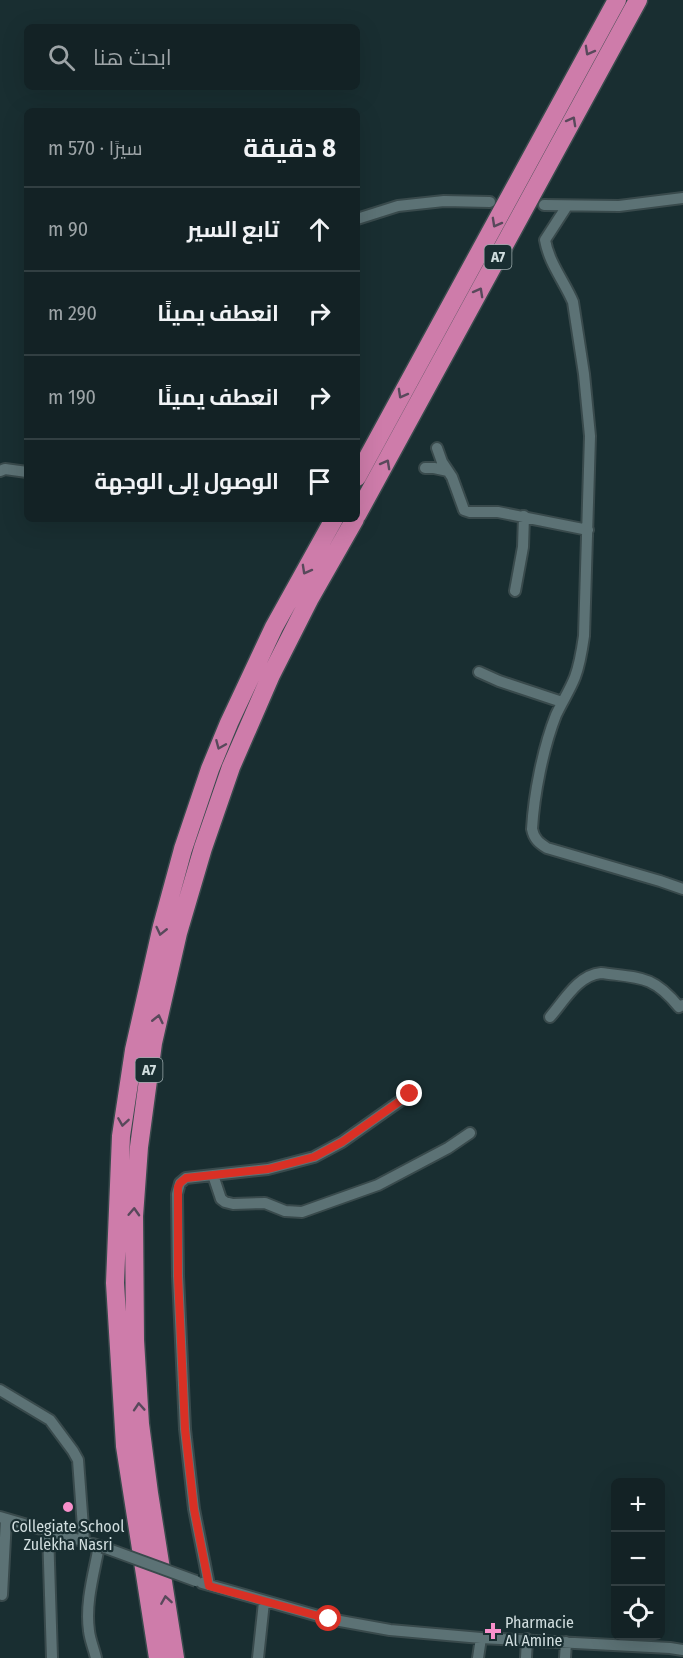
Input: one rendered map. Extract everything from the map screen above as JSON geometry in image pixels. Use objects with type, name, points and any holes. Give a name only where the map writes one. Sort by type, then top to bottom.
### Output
[{"type":"highway","name":"A7","points":[[360,471],[617,0]]},
{"type":"highway","name":"A7","points":[[360,510],[638,0]]},
{"type":"highway","name":"A7","points":[[158,1658],[125,1446],[115,1283],[121,1136],[134,1050],[162,926],[183,849],[210,769],[274,627],[332,522]]},
{"type":"highway","name":"A7","points":[[175,1658],[140,1424],[135,1340],[134,1216],[139,1147],[153,1043],[178,933],[203,848],[231,766],[271,675],[352,522]]},
{"type":"street","points":[[544,205],[619,207],[683,198]]},
{"type":"street","points":[[360,218],[398,206],[444,201],[490,202]]},
{"type":"street","points":[[567,206],[545,240],[552,263],[573,302],[590,436],[584,636],[575,677],[562,702],[542,760],[532,820],[534,836],[539,843],[557,852],[683,889]]},
{"type":"street","points":[[437,448],[464,510],[524,516],[588,530]]},
{"type":"street","points":[[425,468],[448,471]]},
{"type":"street","points":[[0,471],[5,469],[24,472]]},
{"type":"street","points":[[515,591],[523,547],[524,516]]},
{"type":"street","points":[[479,672],[562,702]]},
{"type":"street","points":[[550,1017],[581,981],[601,973],[630,976],[653,982],[682,1008]]},
{"type":"street","points":[[209,1586],[194,1509],[185,1429],[178,1276],[178,1187],[182,1180],[190,1177],[268,1169],[314,1157],[342,1142],[410,1094]]},
{"type":"street","points":[[213,1175],[221,1199],[225,1202],[265,1203],[285,1211],[302,1212],[378,1185],[448,1148],[470,1133]]},
{"type":"street","points":[[0,1390],[50,1420],[73,1451],[78,1460],[84,1541]]},
{"type":"street","points":[[2,1595],[3,1518],[84,1541],[209,1586],[329,1619],[365,1626],[481,1638],[683,1650]]},
{"type":"street","points":[[48,1531],[52,1658]]},
{"type":"street","points":[[96,1658],[88,1621],[90,1596],[101,1547]]},
{"type":"street","points":[[258,1658],[264,1602]]},
{"type":"street","points":[[478,1658],[481,1638]]},
{"type":"street","points":[[526,1658],[527,1640]]},
{"type":"street","points":[[565,1658],[566,1642]]},
{"type":"street","points":[[636,1658],[639,1646]]},
{"type":"place","name":"Collegiate School Zulekha Nasri","points":[[68,1507]]},
{"type":"place","name":"Pharmacie Al Amine","points":[[493,1631]]},
{"type":"route","points":[[329,1619],[209,1586],[194,1509],[185,1429],[178,1276],[178,1187],[182,1180],[190,1177],[268,1169],[314,1157],[342,1142],[410,1094]]}]
